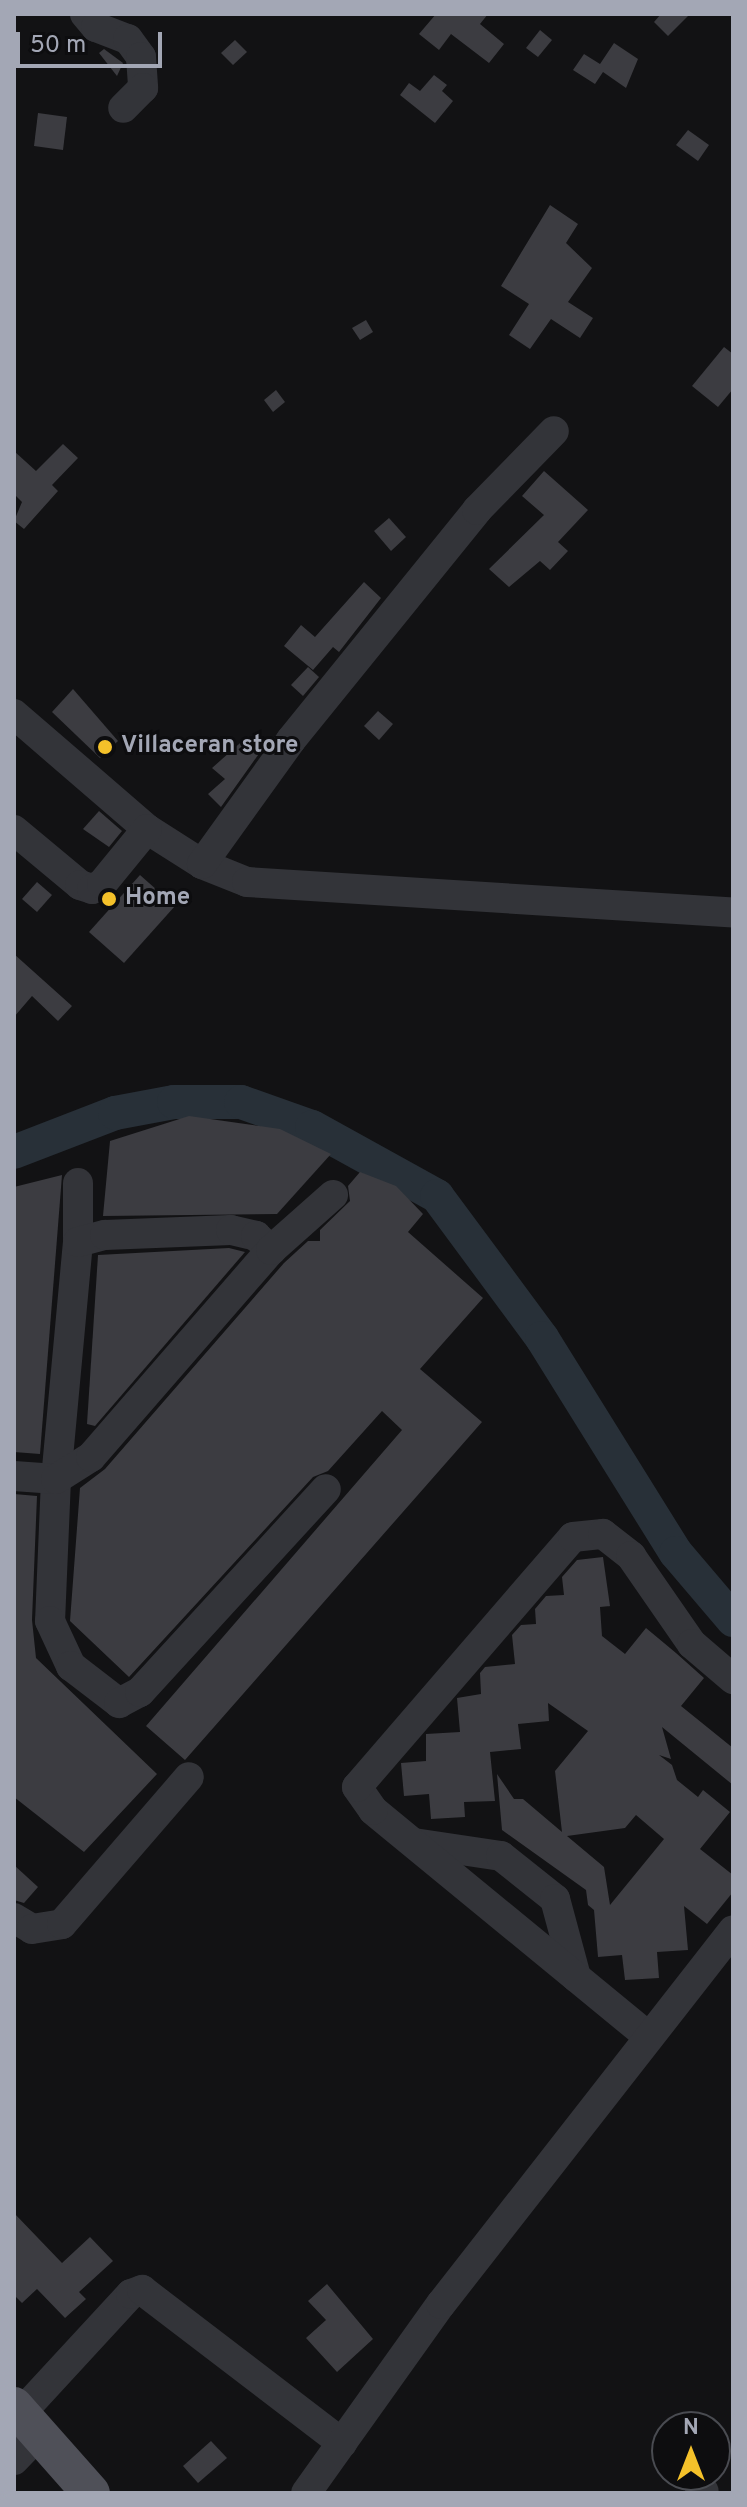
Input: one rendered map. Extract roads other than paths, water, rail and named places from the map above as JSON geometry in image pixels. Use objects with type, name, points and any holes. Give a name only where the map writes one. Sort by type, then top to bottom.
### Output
[{"type":"main road","points":[[22,2428],[91,2493]]},
{"type":"street","points":[[85,14],[96,27],[128,39],[141,57],[143,88],[123,108]]},
{"type":"street","points":[[202,864],[291,740],[477,510],[554,431]]},
{"type":"street","points":[[14,714],[147,829],[202,864],[247,882],[733,913]]},
{"type":"street","points":[[14,830],[80,885],[92,889],[102,884],[147,829]]},
{"type":"street","points":[[78,1183],[78,1242],[56,1479],[50,1621],[71,1666],[119,1703],[154,1681],[326,1489]]},
{"type":"street","points":[[14,1476],[56,1479],[91,1457],[271,1250],[333,1195]]},
{"type":"street","points":[[78,1242],[105,1235],[231,1230],[256,1236],[271,1250]]},
{"type":"street","points":[[649,2037],[373,1810],[357,1787],[573,1537],[603,1534],[631,1556],[692,1644],[733,1679]]},
{"type":"street","points":[[14,1918],[32,1929],[62,1924],[189,1777]]},
{"type":"street","points":[[414,1843],[501,1856],[555,1899],[576,1977]]},
{"type":"street","points":[[306,2493],[441,2304],[733,1930]]},
{"type":"street","points":[[22,2428],[131,2294],[142,2290],[342,2443]]},
{"type":"waterway","points":[[14,1152],[115,1113],[174,1102],[241,1102],[312,1127],[437,1196],[542,1338],[676,1553],[733,1620]]},
{"type":"place","name":"Villaceran store","points":[[105,747]]},
{"type":"place","name":"Home","points":[[109,899]]}]
